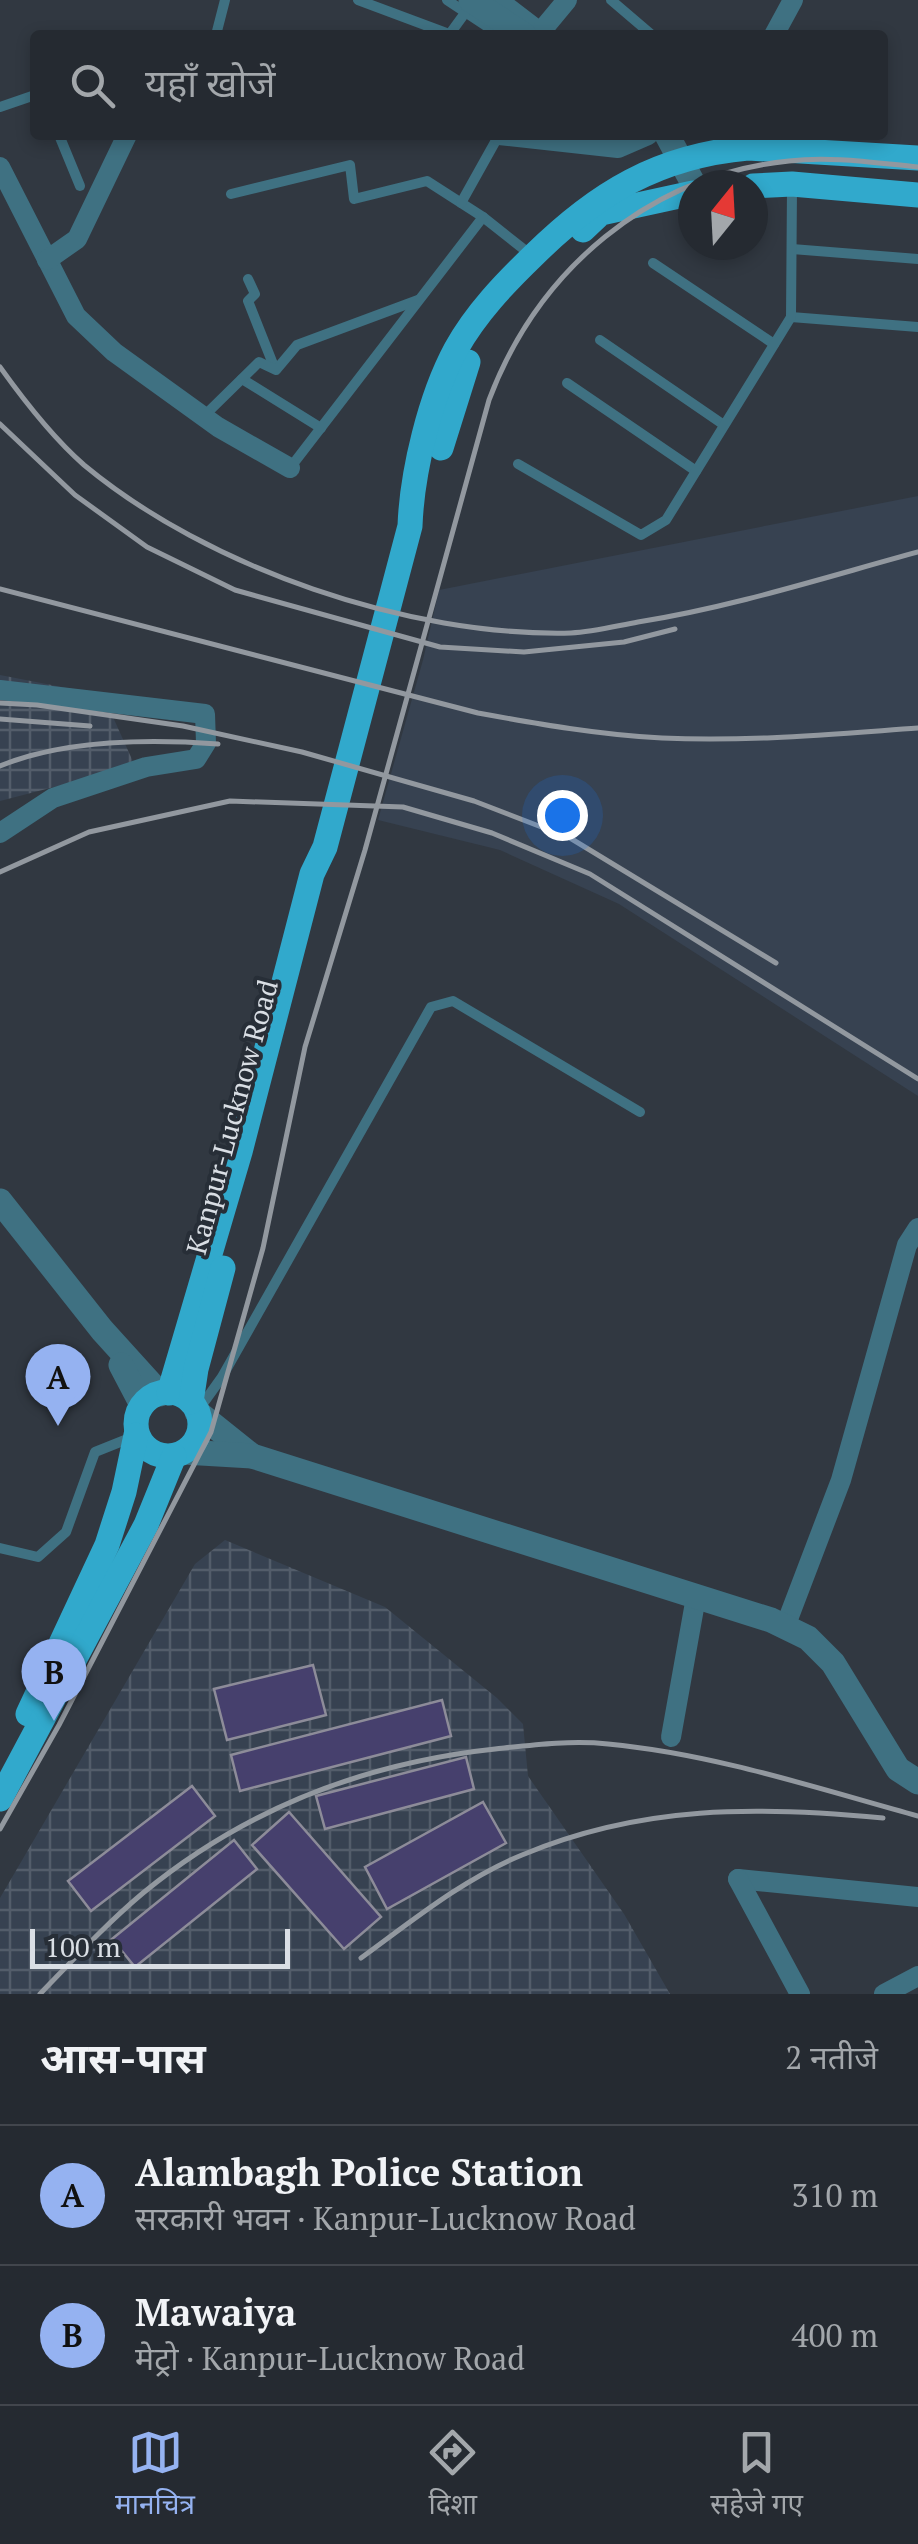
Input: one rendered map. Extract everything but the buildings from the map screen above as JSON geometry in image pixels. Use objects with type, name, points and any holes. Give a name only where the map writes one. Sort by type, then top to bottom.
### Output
[{"type":"main road","points":[[410,526],[416,477],[438,394],[456,350],[480,312],[533,256],[562,226],[605,194],[650,171],[724,143],[748,148],[918,158]]},
{"type":"main road","points":[[768,185],[918,196]]},
{"type":"main road","points":[[410,526],[426,502],[468,363],[494,323],[545,265],[601,214],[678,196]]},
{"type":"main road","name":"Kanpur-Lucknow Road","points":[[0,1768],[107,1545],[124,1492],[136,1419],[172,1401],[196,1369],[326,881],[326,847],[410,526]]},
{"type":"main road","name":"Kanpur-Lucknow Road","points":[[0,1799],[146,1525],[179,1454],[197,1439],[200,1430],[172,1401]]},
{"type":"main road","points":[[136,1435],[152,1452],[179,1454]]},
{"type":"street","points":[[498,0],[531,30]]},
{"type":"street","points":[[539,30],[567,0]]},
{"type":"street","points":[[777,30],[793,0]]},
{"type":"street","points":[[468,6],[525,30]]},
{"type":"street","points":[[47,260],[77,238],[125,140]]},
{"type":"street","points":[[545,140],[618,148],[636,140]]},
{"type":"street","points":[[669,140],[685,170]]},
{"type":"street","points":[[0,167],[76,316],[114,352],[204,416],[290,468]]},
{"type":"street","points":[[0,690],[205,714],[206,744],[196,759],[146,767],[53,798],[0,833]]},
{"type":"street","points":[[0,1201],[102,1330],[172,1401],[252,1456]]},
{"type":"street","points":[[785,1627],[841,1480],[914,1240]]},
{"type":"street","points":[[179,1454],[252,1456],[785,1627],[808,1638],[834,1663],[898,1769],[918,1782]]},
{"type":"street","points":[[672,1737],[696,1596]]},
{"type":"street","points":[[800,1994],[738,1879],[918,1897]]},
{"type":"street","points":[[884,1994],[918,1976]]},
{"type":"lane","points":[[217,30],[224,0]]},
{"type":"lane","points":[[358,0],[436,30]]},
{"type":"lane","points":[[448,0],[468,6],[494,30]]},
{"type":"lane","points":[[611,0],[646,30]]},
{"type":"lane","points":[[452,30],[468,6]]},
{"type":"lane","points":[[0,107],[30,98]]},
{"type":"lane","points":[[60,140],[80,186]]},
{"type":"lane","points":[[462,203],[496,140]]},
{"type":"lane","points":[[231,194],[350,165],[354,198],[427,181],[533,256]]},
{"type":"lane","points":[[518,464],[641,535],[666,520],[791,317],[792,184]]},
{"type":"lane","points":[[290,468],[483,217]]},
{"type":"lane","points":[[792,248],[918,259]]},
{"type":"lane","points":[[653,263],[774,344]]},
{"type":"lane","points":[[248,279],[255,294],[248,301],[276,370]]},
{"type":"lane","points":[[276,370],[296,344],[419,300]]},
{"type":"lane","points":[[791,317],[918,327]]},
{"type":"lane","points":[[600,340],[724,425]]},
{"type":"lane","points":[[204,416],[259,362],[276,370]]},
{"type":"lane","points":[[242,379],[321,428]]},
{"type":"lane","points":[[566,383],[696,471]]},
{"type":"lane","points":[[172,1401],[222,1377],[431,1007],[453,1002],[640,1112]]},
{"type":"lane","points":[[0,1548],[38,1557],[66,1532],[95,1452],[136,1435]]},
{"type":"shaded area","points":[[918,496],[918,1096],[619,904],[500,850],[378,820],[439,590]]},
{"type":"shaded area","points":[[0,675],[103,695],[135,766],[0,801]]},
{"type":"shaded area","points":[[225,1540],[385,1607],[497,1698],[523,1724],[528,1776],[624,1914],[670,1994],[0,1994],[0,1898],[195,1564]]},
{"type":"railway","points":[[0,1829],[59,1725],[211,1432],[263,1248],[305,1047],[365,850],[489,400],[510,353],[537,310],[569,271],[605,237],[645,208],[690,186],[738,170],[789,161],[854,161],[918,167]]},
{"type":"railway","points":[[0,367],[39,419],[84,465],[134,502],[190,535],[313,589],[378,609],[444,623],[509,631],[588,631],[744,600],[918,552]]},
{"type":"railway","points":[[0,424],[75,495],[147,547],[235,590],[440,647],[524,652],[624,642],[675,629]]},
{"type":"railway","points":[[0,589],[478,713],[570,728],[694,739],[918,728]]},
{"type":"railway","points":[[0,703],[183,726],[302,752],[474,801],[570,838],[776,963]]},
{"type":"railway","points":[[0,719],[90,726]]},
{"type":"railway","points":[[0,766],[51,751],[107,743],[218,744]]},
{"type":"railway","points":[[0,872],[89,832],[230,801],[403,807],[492,833],[590,874],[918,1079]]},
{"type":"railway","points":[[40,1994],[143,1893],[223,1837],[308,1795],[353,1779],[447,1756],[566,1743],[648,1749],[764,1773],[918,1816]]},
{"type":"railway","points":[[361,1958],[479,1876],[522,1855],[611,1826],[655,1818],[745,1811],[883,1818]]},
{"type":"place","name":"Alambagh Police Station","points":[[58,1426]]},
{"type":"place","name":"Mawaiya","points":[[54,1721]]}]
